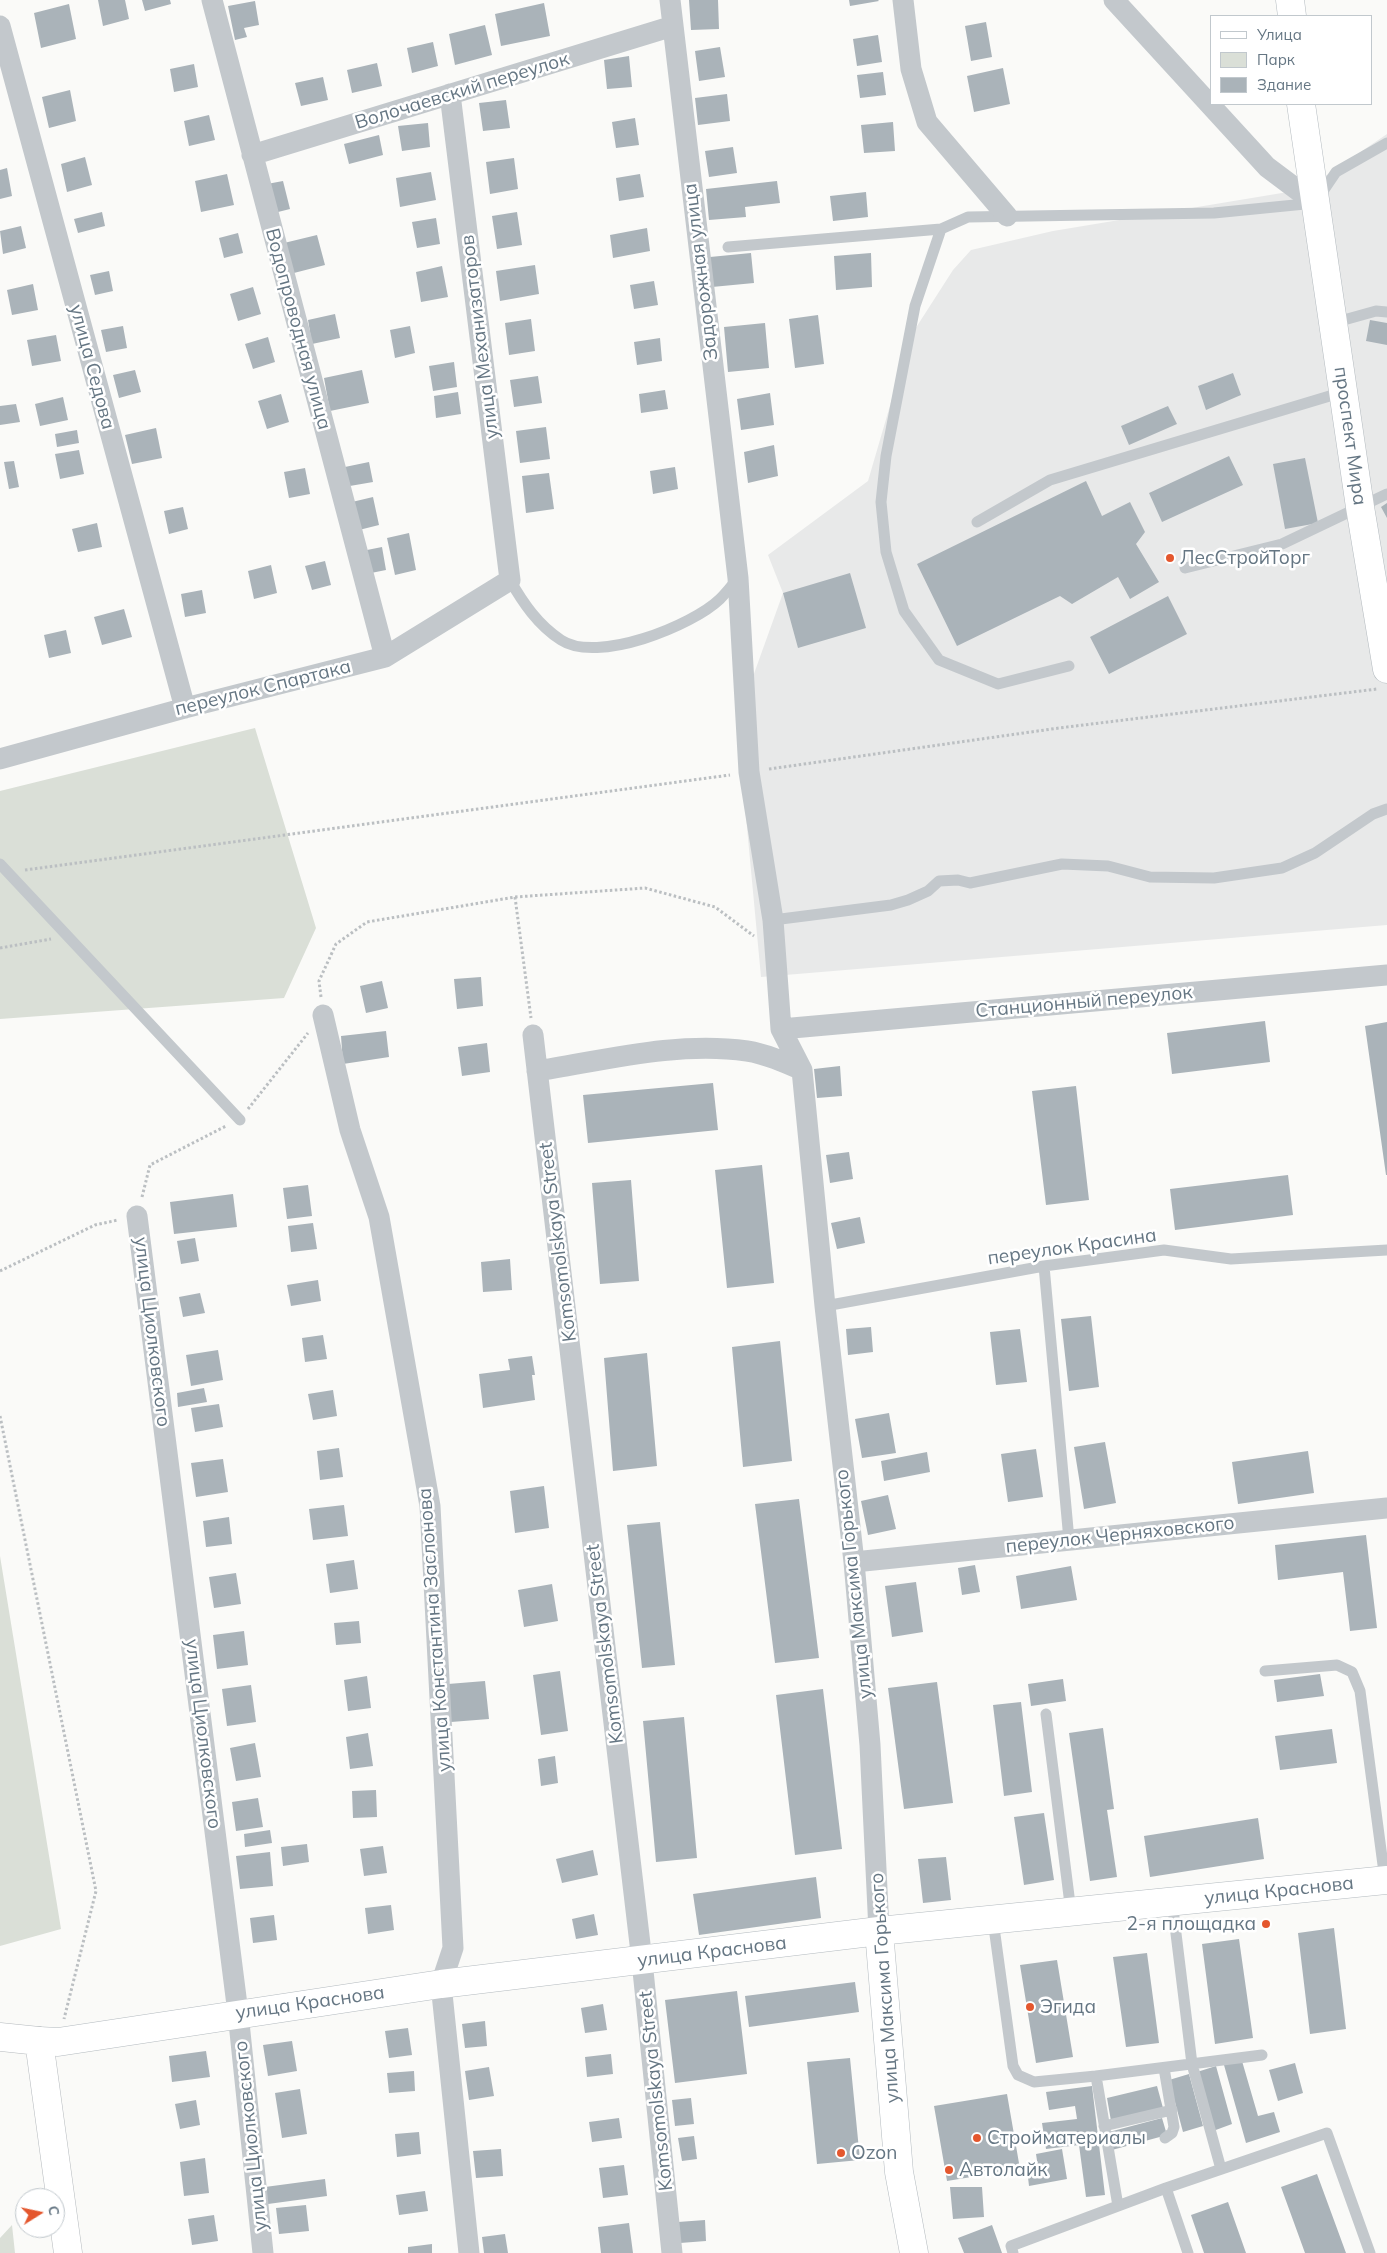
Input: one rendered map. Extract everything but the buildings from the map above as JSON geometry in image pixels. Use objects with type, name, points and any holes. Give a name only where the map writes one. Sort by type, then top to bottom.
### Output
[{"type":"main road","points":[[1290,0],[1292,15]]},
{"type":"main road","name":"проспект Мира","points":[[1301,105],[1360,507],[1387,669]]},
{"type":"main road","name":"улица Краснова","points":[[0,2037],[49,2041],[441,1984],[879,1931],[1386,1880]]},
{"type":"main road","name":"улица Максима Горького","points":[[879,1931],[899,2172],[914,2253]]},
{"type":"main road","points":[[49,2041],[68,2253]]},
{"type":"street","name":"Водопроводная улица","points":[[212,0],[385,658]]},
{"type":"street","name":"Задорожная улица","points":[[670,0],[738,578],[749,772]]},
{"type":"street","points":[[903,0],[911,69],[927,122],[1007,216]]},
{"type":"street","points":[[1114,0],[1210,105]]},
{"type":"street","name":"улица Седова","points":[[0,26],[185,708]]},
{"type":"street","name":"Волочаевский переулок","points":[[252,155],[673,26]]},
{"type":"street","name":"улица Механизаторов","points":[[450,94],[510,580]]},
{"type":"street","points":[[1210,105],[1267,167],[1315,202]]},
{"type":"street","name":"переулок Спартака","points":[[0,759],[185,708],[385,658],[510,580]]},
{"type":"street","name":"улица Максима Горького","points":[[749,772],[773,920],[780,1029],[802,1070],[825,1306],[854,1562],[870,1745],[879,1931]]},
{"type":"street","name":"Станционный переулок","points":[[780,1029],[1387,976]]},
{"type":"street","name":"улица Константина Заслонова","points":[[323,1015],[350,1130],[379,1217],[430,1506],[453,1948],[441,1984],[469,2253]]},
{"type":"street","name":"Komsomolskaya Street","points":[[533,1035],[642,1961],[672,2253]]},
{"type":"street","points":[[537,1071],[664,1051],[710,1048],[749,1052],[779,1060],[802,1070]]},
{"type":"street","name":"улица Циолковского","points":[[137,1216],[238,2013],[263,2253]]},
{"type":"street","name":"переулок Черняховского","points":[[854,1562],[1387,1508]]},
{"type":"lane","points":[[728,247],[941,229],[968,217],[1214,213],[1315,202],[1336,172],[1387,143]]},
{"type":"lane","points":[[941,229],[915,306],[886,456],[881,502],[886,552],[904,611],[939,660],[998,684],[1070,666]]},
{"type":"lane","points":[[1332,323],[1376,311],[1387,312]]},
{"type":"lane","points":[[977,522],[1050,480],[1343,392]]},
{"type":"lane","points":[[1186,568],[1282,544],[1387,494]]},
{"type":"lane","points":[[510,580],[526,608],[562,641],[581,648],[634,642],[672,628],[719,600],[738,578]]},
{"type":"lane","points":[[773,920],[891,905],[928,891],[939,882],[958,880],[970,883],[1062,864],[1108,866],[1150,877],[1214,878],[1282,868],[1316,853],[1373,814],[1387,808]]},
{"type":"lane","points":[[4,868],[240,1120]]},
{"type":"lane","name":"переулок Красина","points":[[825,1306],[1044,1266],[1164,1250],[1231,1259],[1387,1250]]},
{"type":"lane","points":[[1044,1266],[1069,1540]]},
{"type":"lane","points":[[1265,1671],[1338,1664],[1352,1672],[1360,1691],[1386,1880]]},
{"type":"lane","points":[[1046,1714],[1071,1912]]},
{"type":"lane","points":[[1172,1902],[1192,2064],[1221,2169]]},
{"type":"lane","points":[[993,1920],[1013,2066],[1018,2075],[1034,2082],[1262,2055]]},
{"type":"lane","points":[[1164,2068],[1174,2127],[1172,2134],[1165,2138]]},
{"type":"lane","points":[[1096,2076],[1118,2206]]},
{"type":"lane","points":[[1104,2126],[1172,2110]]},
{"type":"lane","points":[[1012,2253],[1011,2246],[1166,2188],[1327,2133],[1370,2253]]},
{"type":"lane","points":[[1166,2188],[1188,2253]]},
{"type":"path","points":[[4,868],[73,865],[1059,728],[1387,688]]},
{"type":"path","points":[[0,1271],[95,1225],[137,1216],[150,1165],[240,1120],[323,1015],[320,982],[336,944],[367,922],[515,897],[645,888],[715,907],[776,952]]},
{"type":"path","points":[[515,897],[533,1035]]},
{"type":"path","points":[[0,948],[44,939],[69,938]]},
{"type":"path","points":[[0,1416],[96,1891],[49,2041]]},
{"type":"shaded area","points":[[1387,134],[1387,925],[761,977],[737,721],[783,593],[768,555],[868,481],[910,337],[953,270],[971,250],[1053,231],[1306,189]]},
{"type":"green space","points":[[255,728],[316,928],[284,998],[0,1019],[0,791]]},
{"type":"green space","points":[[0,1556],[61,1929],[0,1946]]},
{"type":"green space","points":[[12,2225],[15,2253],[0,2253],[0,2238]]},
{"type":"place","name":"ЛесСтройТорг","points":[[1170,558]]},
{"type":"place","name":"2-я площадка","points":[[1266,1924]]},
{"type":"place","name":"Эгида","points":[[1030,2007]]},
{"type":"place","name":"Стройматериалы","points":[[977,2138]]},
{"type":"place","name":"Ozon","points":[[841,2153]]},
{"type":"place","name":"Автолайк","points":[[949,2170]]}]
